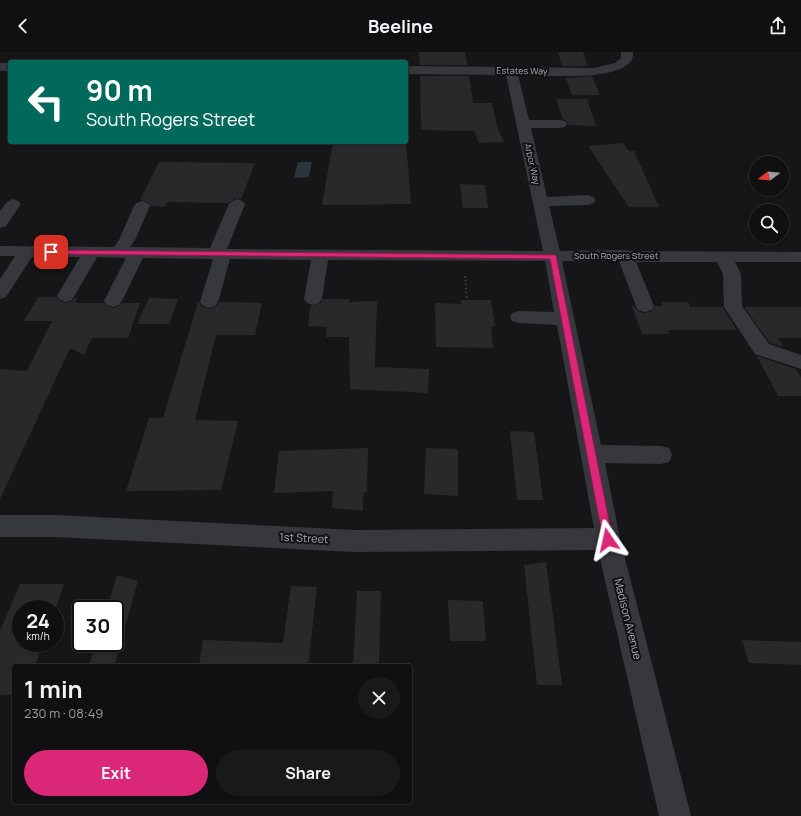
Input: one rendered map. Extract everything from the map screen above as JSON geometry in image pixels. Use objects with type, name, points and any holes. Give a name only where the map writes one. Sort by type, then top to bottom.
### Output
[{"type":"street","name":"Estates Way","points":[[408,70],[595,72],[619,65],[627,59],[626,52]]},
{"type":"street","name":"Arbor Way","points":[[511,71],[553,257]]},
{"type":"street","points":[[523,124],[560,124]]},
{"type":"street","points":[[540,202],[588,200]]},
{"type":"street","points":[[0,223],[13,204]]},
{"type":"street","points":[[209,302],[220,253],[237,204]]},
{"type":"street","points":[[119,252],[127,240],[142,206]]},
{"type":"street","name":"South Rogers Street","points":[[0,252],[27,251],[67,246],[92,252],[137,253],[553,257],[625,255],[801,257]]},
{"type":"street","points":[[0,293],[27,251]]},
{"type":"street","points":[[66,296],[92,252]]},
{"type":"street","points":[[113,301],[137,253]]},
{"type":"street","points":[[313,299],[320,255]]},
{"type":"street","points":[[625,255],[644,306]]},
{"type":"street","points":[[723,256],[732,274],[733,308],[762,350],[801,362]]},
{"type":"street","name":"Madison Avenue","points":[[553,257],[608,540],[675,816]]},
{"type":"street","points":[[519,316],[565,319]]},
{"type":"street","points":[[592,454],[661,455]]},
{"type":"street","name":"1st Street","points":[[0,526],[63,526],[355,541],[608,540]]},
{"type":"shaded area","points":[[298,162],[312,162],[309,177],[294,178]]},
{"type":"building","points":[[419,52],[465,52],[467,65],[420,65]]},
{"type":"building","points":[[558,52],[583,52],[588,66],[562,66]]},
{"type":"building","points":[[420,76],[469,76],[473,103],[492,103],[497,127],[504,142],[479,143],[474,131],[421,130]]},
{"type":"building","points":[[592,76],[600,95],[572,95],[566,78]]},
{"type":"building","points":[[556,99],[587,99],[596,126],[568,125],[566,120],[563,119]]},
{"type":"building","points":[[623,143],[629,151],[634,151],[659,207],[629,207],[588,146]]},
{"type":"building","points":[[333,144],[406,144],[411,204],[322,205]]},
{"type":"building","points":[[159,162],[255,163],[241,199],[236,198],[228,203],[167,202],[165,207],[151,206],[148,202],[140,200]]},
{"type":"building","points":[[460,184],[485,185],[488,208],[463,208]]},
{"type":"building","points":[[38,297],[56,297],[60,301],[66,303],[78,298],[75,303],[104,303],[113,308],[122,303],[140,303],[128,338],[92,338],[84,355],[70,348],[0,499],[0,369],[27,371],[52,321],[24,321]]},
{"type":"building","points":[[149,298],[178,299],[169,324],[137,324]]},
{"type":"building","points":[[323,299],[349,299],[349,302],[377,301],[375,367],[429,369],[428,393],[350,389],[349,337],[326,337],[327,327],[308,326],[310,306],[319,304]]},
{"type":"building","points":[[461,300],[491,300],[495,326],[491,326],[493,348],[436,347],[435,303],[461,304]]},
{"type":"building","points":[[198,302],[203,307],[209,309],[215,307],[220,302],[262,303],[255,335],[216,335],[195,420],[238,421],[221,490],[126,491],[149,418],[163,418]]},
{"type":"building","points":[[661,302],[688,302],[690,307],[722,307],[737,330],[668,330],[669,334],[642,334],[632,306],[634,306],[638,311],[645,313],[652,311],[655,306],[663,306]]},
{"type":"building","points":[[744,307],[801,307],[801,338],[778,338],[784,347],[770,343]]},
{"type":"building","points":[[757,356],[796,369],[801,377],[801,396],[778,396]]},
{"type":"building","points":[[510,431],[534,432],[543,500],[517,500]]},
{"type":"building","points":[[368,448],[367,492],[363,493],[363,511],[332,508],[333,491],[274,493],[279,451]]},
{"type":"building","points":[[426,448],[458,449],[458,496],[424,494]]},
{"type":"building","points":[[546,562],[562,685],[537,685],[524,565]]},
{"type":"building","points":[[117,575],[138,581],[124,631],[124,600],[110,600]]},
{"type":"building","points":[[20,584],[64,584],[58,600],[13,600]]},
{"type":"building","points":[[291,586],[317,587],[308,664],[199,664],[203,640],[283,643]]},
{"type":"building","points":[[357,591],[381,591],[379,664],[353,664]]},
{"type":"building","points":[[448,600],[483,601],[486,641],[450,641]]},
{"type":"building","points":[[12,603],[12,652],[40,652],[36,664],[12,664],[12,695],[0,695],[0,631]]},
{"type":"building","points":[[742,640],[801,642],[801,665],[749,663]]},
{"type":"building","points":[[93,652],[118,652],[115,664],[90,664]]},
{"type":"route","points":[[51,252],[553,257],[608,540]]}]
